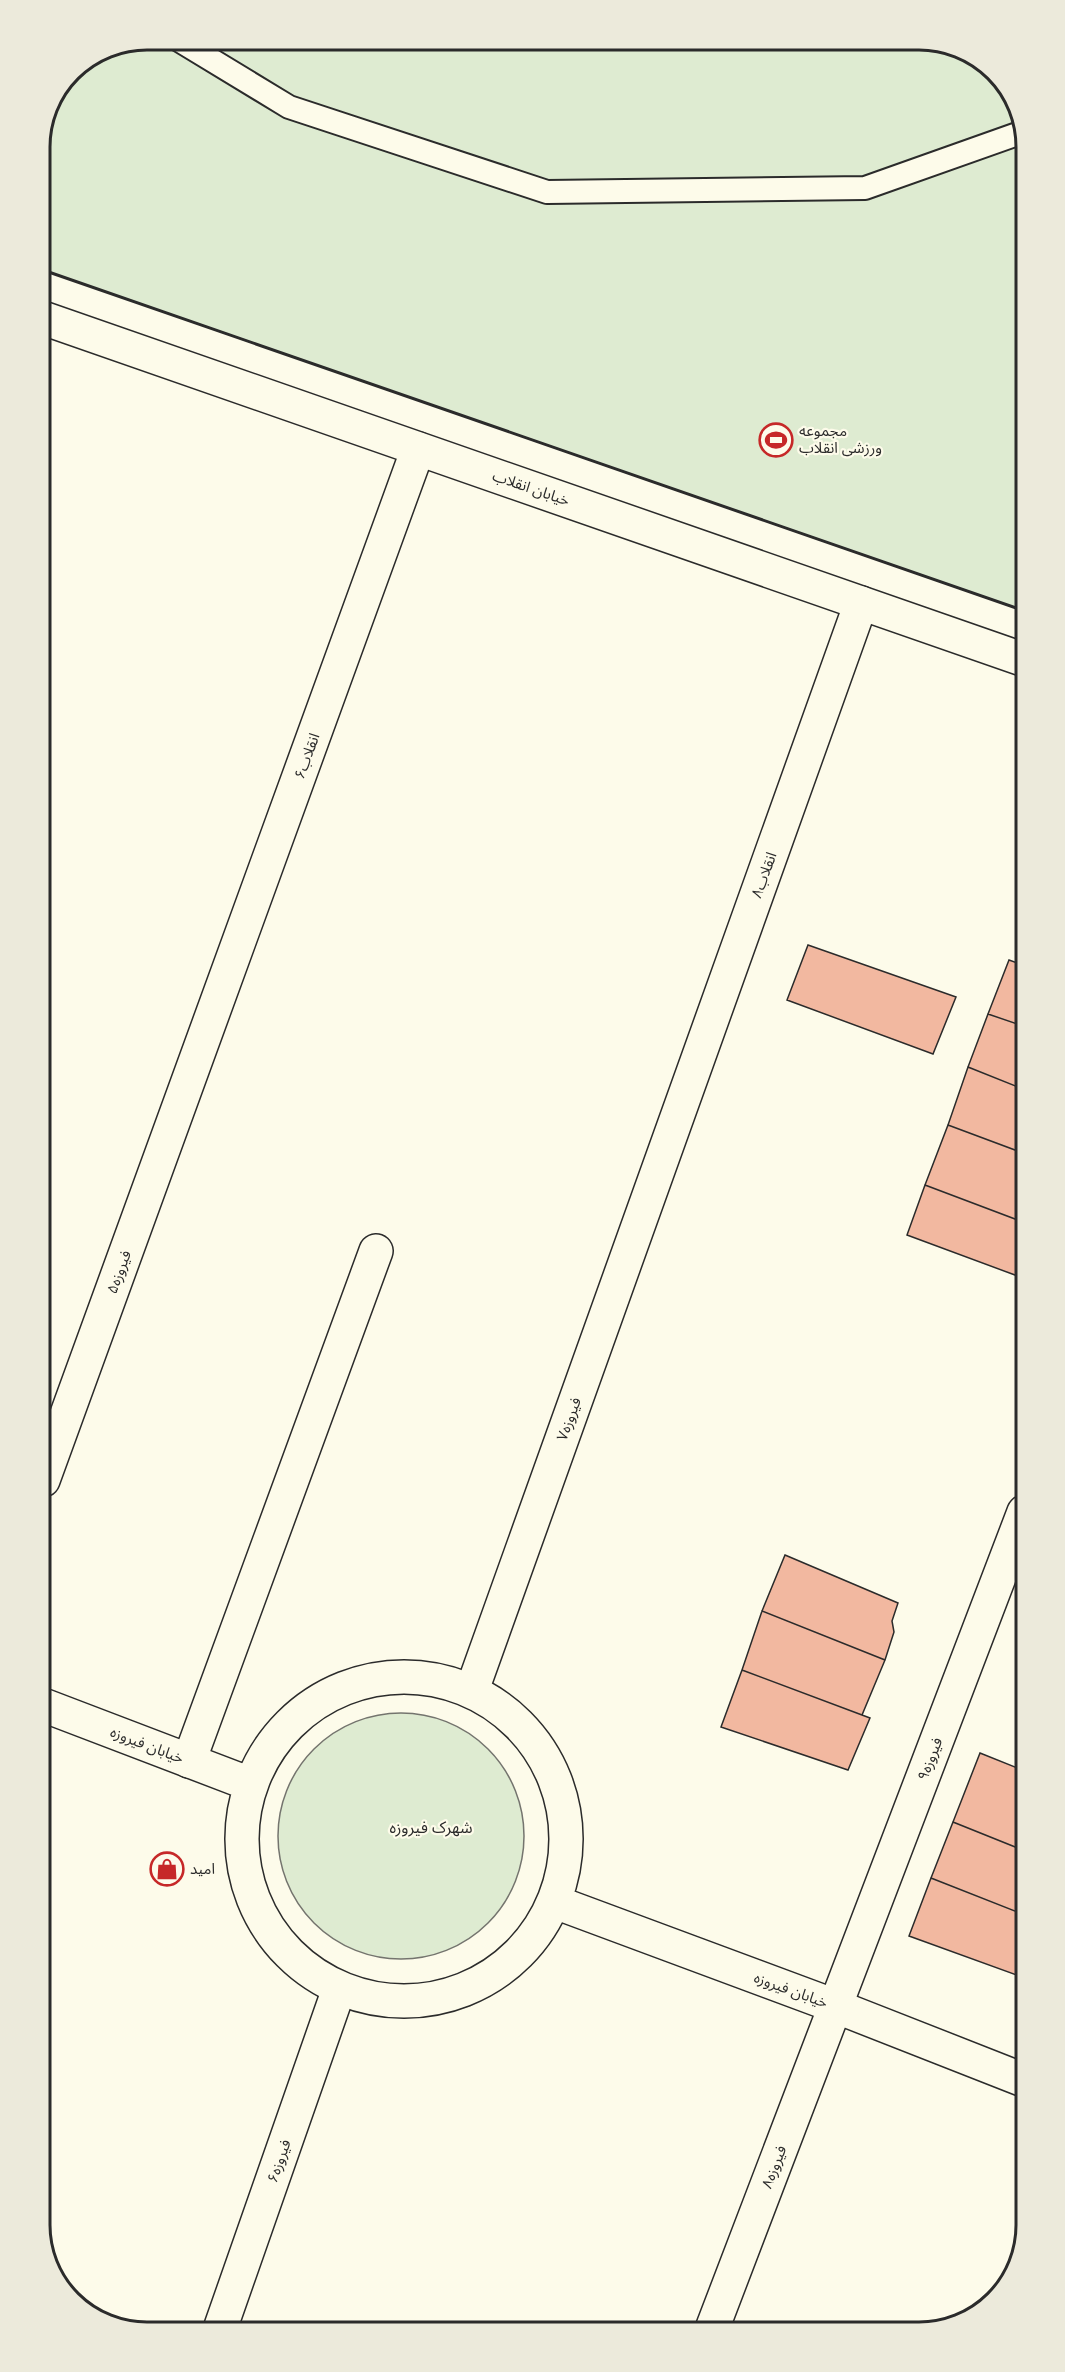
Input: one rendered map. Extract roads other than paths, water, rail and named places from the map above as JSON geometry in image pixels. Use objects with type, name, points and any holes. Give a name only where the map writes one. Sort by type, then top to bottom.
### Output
[{"type":"street","name":"خیابان انقلاب","points":[[50,320],[1016,657]]},
{"type":"street","name":"انقلاب۶","points":[[195,1064],[418,449]]},
{"type":"street","name":"انقلاب۸","points":[[666,1147],[861,603]]},
{"type":"street","name":"فیروزه۵","points":[[50,1461],[195,1064]]},
{"type":"street","name":"فیروزه۷","points":[[472,1690],[666,1147]]},
{"type":"street","points":[[189,1761],[376,1251]]},
{"type":"street","name":"فیروزه۹","points":[[835,2006],[1016,1533]]},
{"type":"street","points":[[412,1676],[472,1690],[506,1712],[535,1741],[555,1779],[567,1836],[555,1902],[534,1938],[496,1974],[465,1991],[411,2002],[339,1989],[283,1948],[252,1898],[241,1841],[250,1784],[276,1737],[315,1702],[361,1682],[412,1676]]},
{"type":"street","name":"خیابان فیروزه","points":[[50,1708],[250,1784]]},
{"type":"street","name":"خیابان فیروزه","points":[[555,1902],[835,2006],[1016,2077]]},
{"type":"street","name":"فیروزه۶","points":[[222,2322],[339,1989]]},
{"type":"street","name":"فیروزه۸","points":[[715,2322],[835,2006]]},
{"type":"lane","points":[[195,50],[289,107],[547,192],[865,188],[1015,135]]},
{"type":"place","name":"مجموعه ورزشی انقلاب","points":[[776,440]]},
{"type":"place","name":"امید","points":[[167,1869]]},
{"type":"district","name":"شهرک فیروزه","points":[[431,1827]]}]
